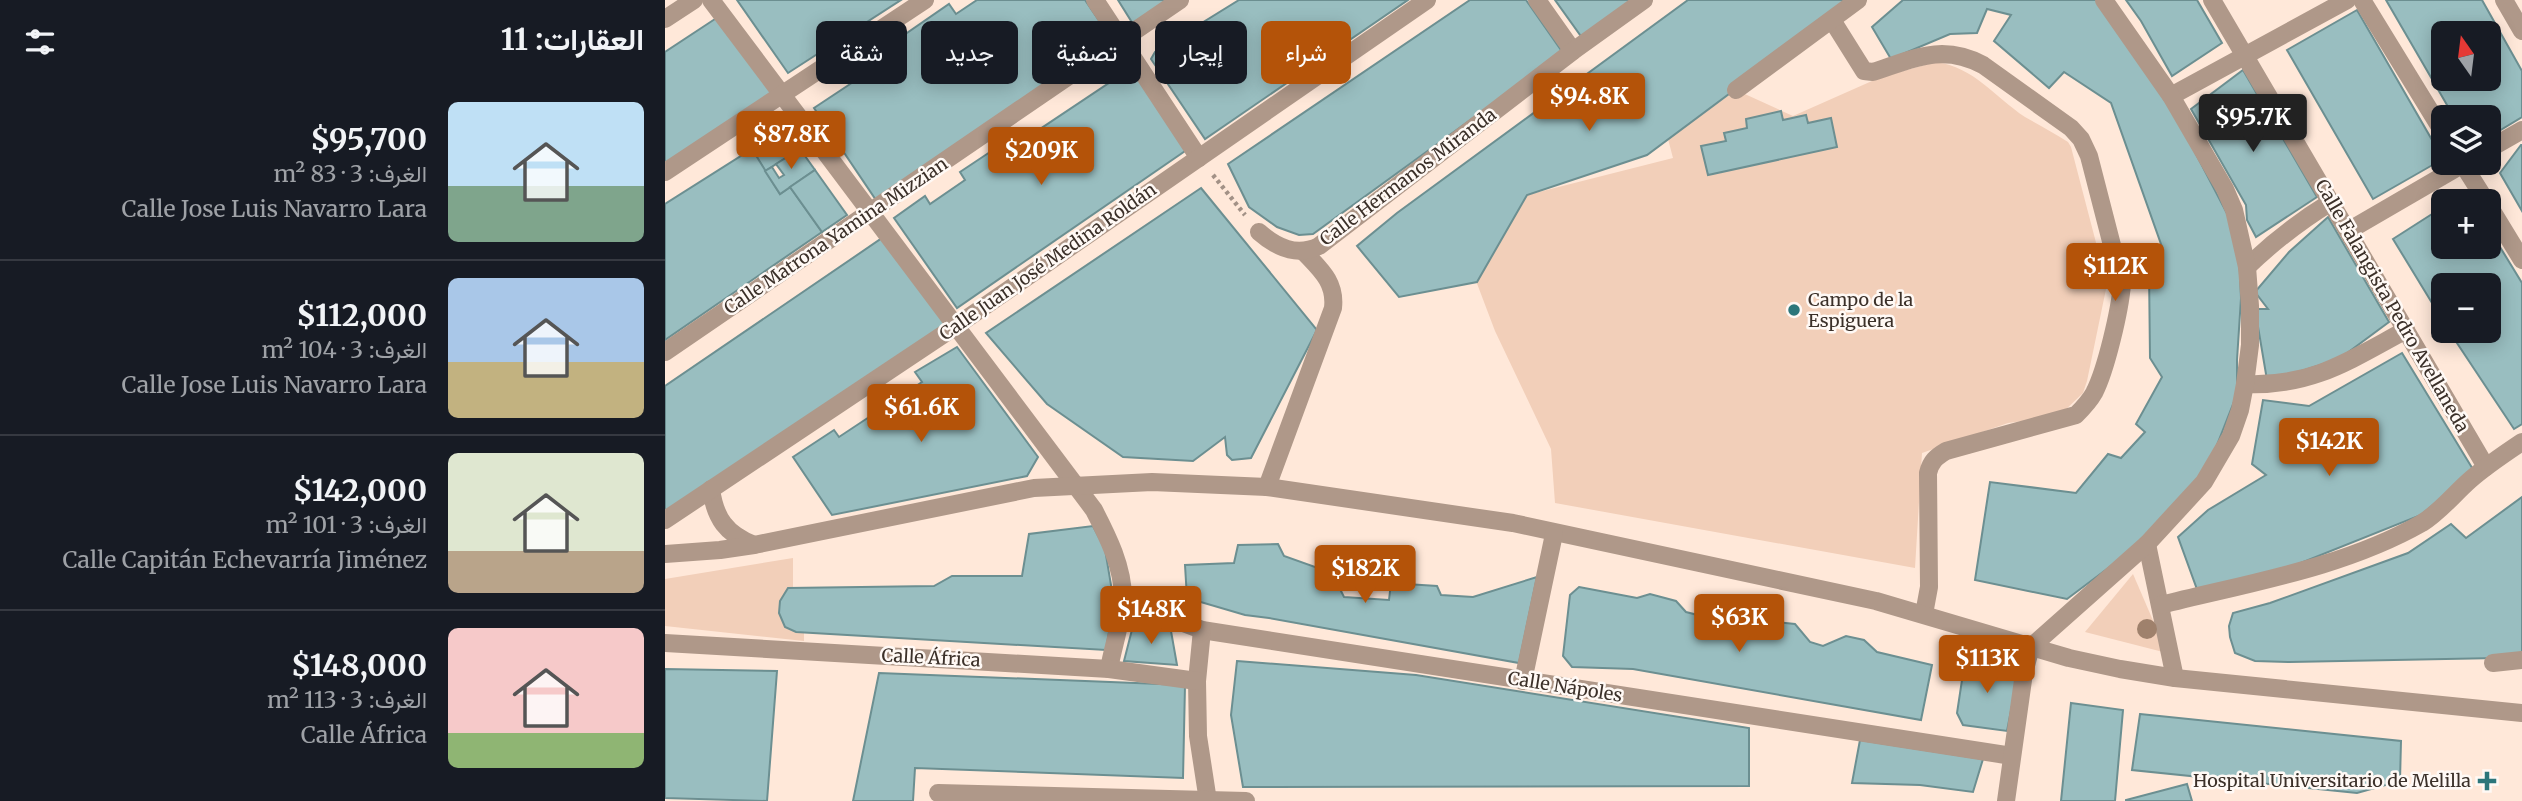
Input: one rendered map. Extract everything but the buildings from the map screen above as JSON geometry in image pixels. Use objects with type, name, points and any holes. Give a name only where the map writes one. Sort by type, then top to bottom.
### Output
[{"type":"street","points":[[665,19],[694,0]]},
{"type":"street","points":[[711,0],[1094,510],[1117,560],[1123,600],[1109,669]]},
{"type":"street","points":[[665,172],[925,0]]},
{"type":"street","points":[[1095,0],[1109,21]]},
{"type":"street","name":"Calle Matrona Yamina Mizzian","points":[[1141,26],[1180,0]]},
{"type":"street","name":"Calle Juan José Medina Roldán","points":[[665,520],[956,326],[1427,0]]},
{"type":"street","points":[[1537,0],[1573,51]]},
{"type":"street","name":"Calle Hermanos Miranda","points":[[1304,252],[1319,246],[1573,51],[1644,0]]},
{"type":"street","points":[[1736,90],[1858,0]]},
{"type":"street","points":[[2006,801],[2024,673],[2031,647],[2147,544],[2204,482],[2231,436],[2240,410],[2250,345],[2247,267],[2236,219],[2225,189],[2171,96],[2104,0]]},
{"type":"street","name":"Calle Falangista Pedro Avellaneda","points":[[2212,0],[2486,467]]},
{"type":"street","points":[[2171,96],[2347,0]]},
{"type":"street","points":[[2362,0],[2431,112]]},
{"type":"street","points":[[2504,0],[2522,31]]},
{"type":"street","points":[[1832,20],[1864,71],[1868,73],[1930,54],[1948,52],[1967,56],[2071,128],[2081,139],[2089,156],[2122,284],[2120,303],[2097,386],[2076,415],[1946,451],[1931,463],[1928,473],[1929,587],[1924,614]]},
{"type":"street","points":[[1141,70],[1199,158]]},
{"type":"street","name":"Calle Matrona Yamina Mizzian","points":[[665,352],[1057,84]]},
{"type":"street","points":[[2501,142],[2522,130]]},
{"type":"street","points":[[2348,231],[2443,175]]},
{"type":"street","points":[[2247,267],[2282,235],[2331,202]]},
{"type":"street","points":[[2501,226],[2522,260]]},
{"type":"street","points":[[1259,232],[1272,243],[1287,250],[1304,252],[1331,284],[1334,298],[1333,308],[1267,487]]},
{"type":"street","points":[[2245,384],[2288,383],[2309,379],[2406,330]]},
{"type":"street","points":[[2161,605],[2313,567],[2394,536],[2425,521],[2486,467],[2522,442]]},
{"type":"street","points":[[665,554],[720,550],[754,544],[1016,490],[1152,482],[1267,487],[1513,523],[1554,534],[1862,598],[2120,670],[2175,678],[2522,713]]},
{"type":"street","points":[[711,489],[713,505],[728,531],[740,540],[754,544]]},
{"type":"street","points":[[1523,681],[1554,534]]},
{"type":"street","points":[[2147,544],[2175,678]]},
{"type":"street","name":"Calle Nápoles","points":[[1123,600],[1202,630],[2012,755]]},
{"type":"street","points":[[1202,630],[1197,681],[1198,736],[1208,800]]},
{"type":"street","name":"Calle África","points":[[665,643],[1109,669],[1197,681]]},
{"type":"street","points":[[2493,663],[2522,660]]},
{"type":"street","points":[[938,793],[1246,801]]},
{"type":"path","points":[[1199,158],[1259,232]]},
{"type":"shaded area","name":"Campo de la Espiguera","points":[[1936,62],[1950,65],[1973,76],[2025,117],[2068,142],[2071,147],[2106,289],[2083,393],[2059,416],[2008,423],[1922,453],[1915,568],[1555,503],[1551,449],[1495,331],[1473,273],[1527,195],[1673,158],[1668,139],[1736,90],[1793,116],[1881,77]]},
{"type":"shaded area","points":[[793,558],[793,589],[788,589],[782,598],[780,612],[785,627],[804,633],[804,641],[665,626],[665,579]]},
{"type":"shaded area","points":[[2133,574],[2167,653],[2085,632]]},
{"type":"place","name":"Campo de la Espiguera","points":[[1794,310]]},
{"type":"place","name":"Hospital Universitario de Melilla","points":[[2487,781]]}]
